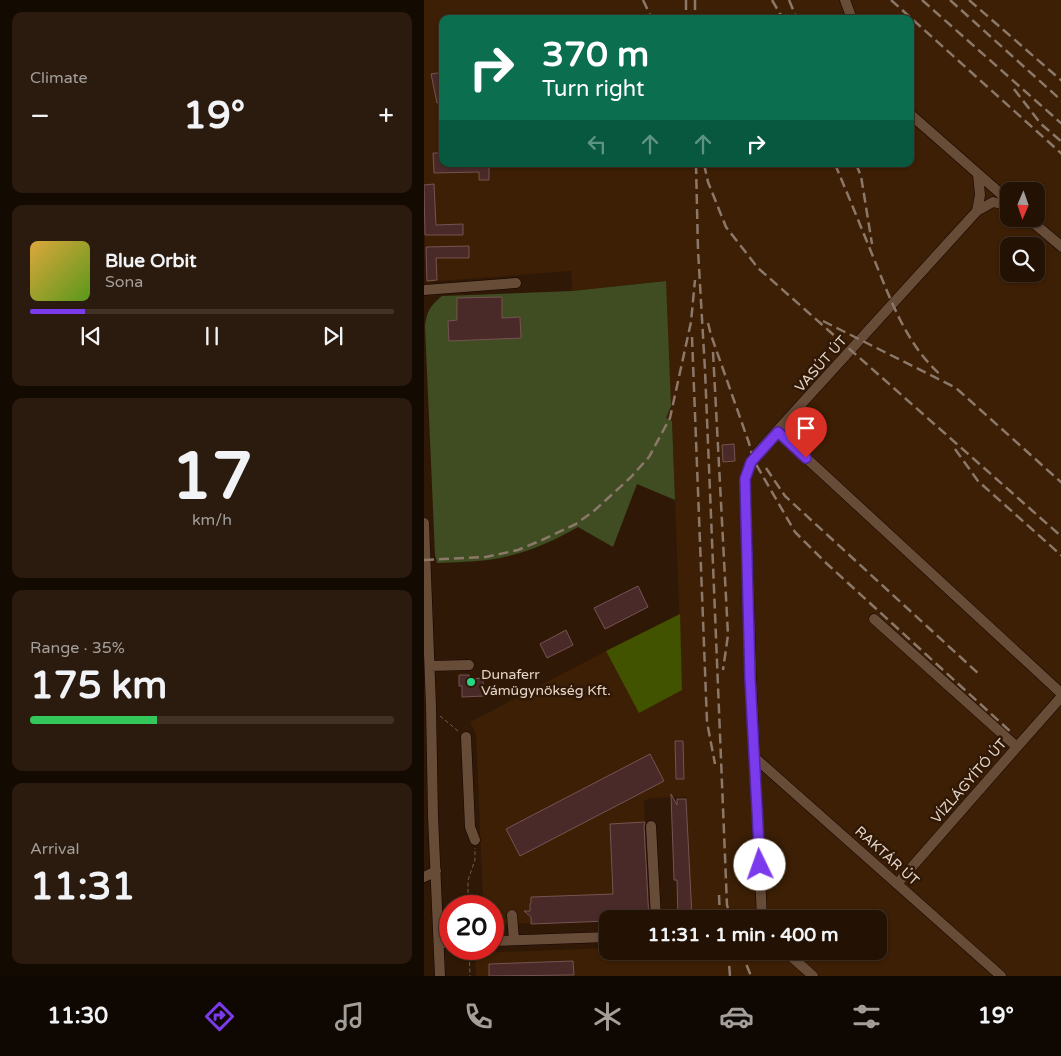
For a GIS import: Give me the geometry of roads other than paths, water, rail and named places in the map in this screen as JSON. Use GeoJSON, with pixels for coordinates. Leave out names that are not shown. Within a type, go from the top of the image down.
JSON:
{"type":"FeatureCollection","features":[{"type":"Feature","properties":{"kind":"street"},"geometry":{"type":"LineString","coordinates":[[845,0],[851,15]]}},
{"type":"Feature","properties":{"kind":"street"},"geometry":{"type":"LineString","coordinates":[[914,118],[1000,193]]}},
{"type":"Feature","properties":{"kind":"street"},"geometry":{"type":"LineString","coordinates":[[977,211],[980,195],[978,174]]}},
{"type":"Feature","properties":{"kind":"street","name":"VASÚT ÚT"},"geometry":{"type":"LineString","coordinates":[[762,910],[750,678],[745,479],[751,462],[977,211],[993,202],[1000,204]]}},
{"type":"Feature","properties":{"kind":"street"},"geometry":{"type":"LineString","coordinates":[[1039,228],[1061,247]]}},
{"type":"Feature","properties":{"kind":"street"},"geometry":{"type":"LineString","coordinates":[[424,290],[516,283]]}},
{"type":"Feature","properties":{"kind":"street"},"geometry":{"type":"LineString","coordinates":[[778,432],[1061,695]]}},
{"type":"Feature","properties":{"kind":"street"},"geometry":{"type":"LineString","coordinates":[[424,523],[440,976]]}},
{"type":"Feature","properties":{"kind":"street"},"geometry":{"type":"LineString","coordinates":[[874,619],[1017,747]]}},
{"type":"Feature","properties":{"kind":"street"},"geometry":{"type":"LineString","coordinates":[[430,666],[469,665]]}},
{"type":"Feature","properties":{"kind":"street","name":"VÍZLÁGYÍTÓ ÚT"},"geometry":{"type":"LineString","coordinates":[[897,884],[1061,695]]}},
{"type":"Feature","properties":{"kind":"street"},"geometry":{"type":"LineString","coordinates":[[466,737],[470,828],[475,840]]}},
{"type":"Feature","properties":{"kind":"street","name":"RAKTÁR ÚT"},"geometry":{"type":"LineString","coordinates":[[754,758],[1001,976]]}},
{"type":"Feature","properties":{"kind":"street"},"geometry":{"type":"LineString","coordinates":[[651,826],[656,910]]}},
{"type":"Feature","properties":{"kind":"street"},"geometry":{"type":"LineString","coordinates":[[424,877],[436,871]]}},
{"type":"Feature","properties":{"kind":"street"},"geometry":{"type":"LineString","coordinates":[[512,914],[514,940]]}},
{"type":"Feature","properties":{"kind":"street"},"geometry":{"type":"LineString","coordinates":[[504,941],[599,937]]}},
{"type":"Feature","properties":{"kind":"street"},"geometry":{"type":"LineString","coordinates":[[795,960],[813,976]]}},
{"type":"Feature","properties":{"kind":"railway"},"geometry":{"type":"LineString","coordinates":[[643,0],[650,15]]}},
{"type":"Feature","properties":{"kind":"railway"},"geometry":{"type":"LineString","coordinates":[[686,0],[686,15]]}},
{"type":"Feature","properties":{"kind":"railway"},"geometry":{"type":"LineString","coordinates":[[695,0],[695,15]]}},
{"type":"Feature","properties":{"kind":"railway"},"geometry":{"type":"LineString","coordinates":[[772,0],[781,15]]}},
{"type":"Feature","properties":{"kind":"railway"},"geometry":{"type":"LineString","coordinates":[[789,0],[795,15]]}},
{"type":"Feature","properties":{"kind":"railway"},"geometry":{"type":"LineString","coordinates":[[891,0],[908,15]]}},
{"type":"Feature","properties":{"kind":"railway"},"geometry":{"type":"LineString","coordinates":[[922,0],[1062,124]]}},
{"type":"Feature","properties":{"kind":"railway"},"geometry":{"type":"LineString","coordinates":[[950,0],[1062,101]]}},
{"type":"Feature","properties":{"kind":"railway"},"geometry":{"type":"LineString","coordinates":[[969,0],[1062,81]]}},
{"type":"Feature","properties":{"kind":"railway"},"geometry":{"type":"LineString","coordinates":[[914,21],[1062,154]]}},
{"type":"Feature","properties":{"kind":"railway"},"geometry":{"type":"LineString","coordinates":[[1014,89],[1041,124],[1062,142]]}},
{"type":"Feature","properties":{"kind":"railway"},"geometry":{"type":"LineString","coordinates":[[696,167],[698,250],[728,910]]}},
{"type":"Feature","properties":{"kind":"railway"},"geometry":{"type":"LineString","coordinates":[[705,167],[708,182],[726,227],[758,268],[1062,537]]}},
{"type":"Feature","properties":{"kind":"railway"},"geometry":{"type":"LineString","coordinates":[[836,167],[901,322],[919,351],[942,376]]}},
{"type":"Feature","properties":{"kind":"railway"},"geometry":{"type":"LineString","coordinates":[[857,167],[861,176],[872,244]]}},
{"type":"Feature","properties":{"kind":"railway"},"geometry":{"type":"LineString","coordinates":[[424,560],[486,557],[518,550],[576,524],[595,510],[631,477],[649,457],[670,418],[691,322],[695,280]]}},
{"type":"Feature","properties":{"kind":"railway"},"geometry":{"type":"LineString","coordinates":[[823,321],[956,388],[1062,483]]}},
{"type":"Feature","properties":{"kind":"railway"},"geometry":{"type":"LineString","coordinates":[[708,323],[753,459],[795,532],[825,562],[1012,733]]}},
{"type":"Feature","properties":{"kind":"railway"},"geometry":{"type":"LineString","coordinates":[[692,337],[707,722],[715,764]]}},
{"type":"Feature","properties":{"kind":"railway"},"geometry":{"type":"LineString","coordinates":[[713,352],[728,635],[723,670]]}},
{"type":"Feature","properties":{"kind":"railway"},"geometry":{"type":"LineString","coordinates":[[955,449],[978,481],[1062,556]]}},
{"type":"Feature","properties":{"kind":"railway"},"geometry":{"type":"LineString","coordinates":[[766,468],[785,496],[980,675]]}},
{"type":"Feature","properties":{"kind":"railway"},"geometry":{"type":"LineString","coordinates":[[719,895],[720,910]]}},
{"type":"Feature","properties":{"kind":"railway"},"geometry":{"type":"LineString","coordinates":[[729,960],[730,976]]}},
{"type":"Feature","properties":{"kind":"railway"},"geometry":{"type":"LineString","coordinates":[[745,960],[751,976]]}},
{"type":"Feature","properties":{"kind":"place","name":"Dunaferr Vámügynökség Kft."},"geometry":{"type":"Point","coordinates":[471,682]}}]}
